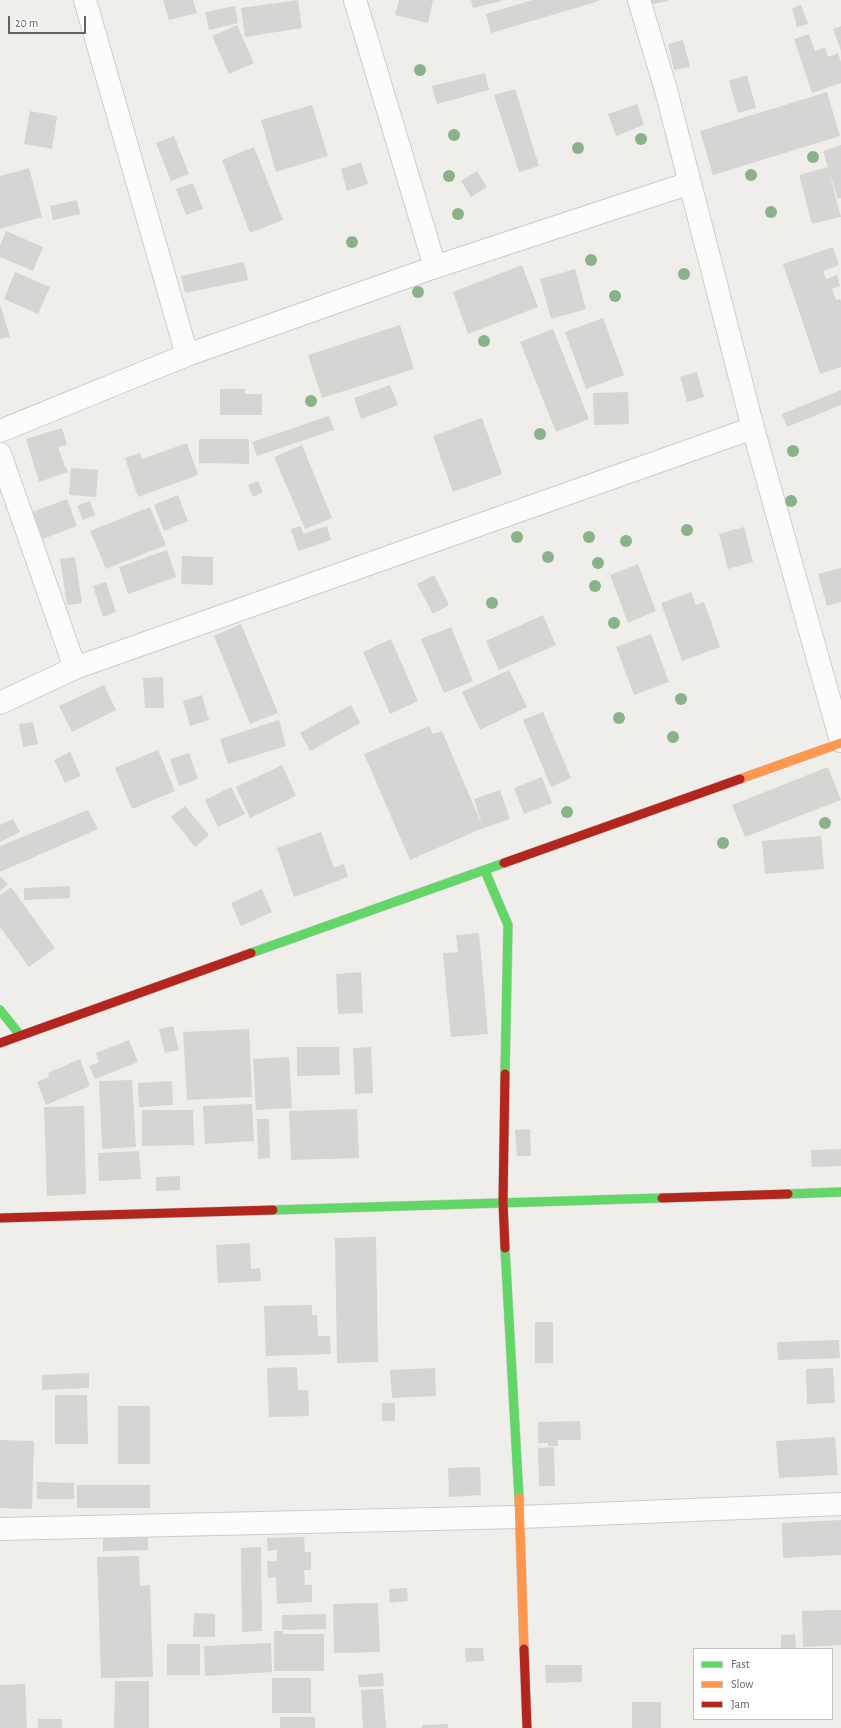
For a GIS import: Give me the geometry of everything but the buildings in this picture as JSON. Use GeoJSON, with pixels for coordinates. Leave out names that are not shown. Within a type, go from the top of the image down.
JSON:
{"type":"FeatureCollection","features":[{"type":"Feature","properties":{"kind":"street"},"geometry":{"type":"LineString","coordinates":[[84,0],[187,355]]}},
{"type":"Feature","properties":{"kind":"street"},"geometry":{"type":"LineString","coordinates":[[355,0],[435,267]]}},
{"type":"Feature","properties":{"kind":"street"},"geometry":{"type":"LineString","coordinates":[[0,1043],[485,871],[841,742],[753,428],[666,90],[639,0]]}},
{"type":"Feature","properties":{"kind":"street"},"geometry":{"type":"LineString","coordinates":[[0,431],[187,355],[435,267],[690,183]]}},
{"type":"Feature","properties":{"kind":"street"},"geometry":{"type":"LineString","coordinates":[[0,703],[75,668],[753,428]]}},
{"type":"Feature","properties":{"kind":"street"},"geometry":{"type":"LineString","coordinates":[[0,454],[75,668]]}},
{"type":"Feature","properties":{"kind":"street"},"geometry":{"type":"LineString","coordinates":[[485,871],[508,925],[503,1202],[520,1517],[526,1728]]}},
{"type":"Feature","properties":{"kind":"street"},"geometry":{"type":"LineString","coordinates":[[0,1010],[20,1035]]}},
{"type":"Feature","properties":{"kind":"street"},"geometry":{"type":"LineString","coordinates":[[0,1218],[841,1192]]}},
{"type":"Feature","properties":{"kind":"street"},"geometry":{"type":"LineString","coordinates":[[0,1529],[520,1517],[841,1504]]}},
{"type":"Feature","properties":{"kind":"traffic: fast"},"geometry":{"type":"LineString","coordinates":[[251,953],[504,863]]}},
{"type":"Feature","properties":{"kind":"traffic: fast"},"geometry":{"type":"LineString","coordinates":[[485,871],[508,925],[505,1074]]}},
{"type":"Feature","properties":{"kind":"traffic: fast"},"geometry":{"type":"LineString","coordinates":[[0,1010],[20,1035]]}},
{"type":"Feature","properties":{"kind":"traffic: fast"},"geometry":{"type":"LineString","coordinates":[[788,1194],[841,1192]]}},
{"type":"Feature","properties":{"kind":"traffic: fast"},"geometry":{"type":"LineString","coordinates":[[273,1210],[662,1198]]}},
{"type":"Feature","properties":{"kind":"traffic: fast"},"geometry":{"type":"LineString","coordinates":[[505,1248],[519,1498]]}},
{"type":"Feature","properties":{"kind":"traffic: slow"},"geometry":{"type":"LineString","coordinates":[[740,779],[841,743]]}},
{"type":"Feature","properties":{"kind":"traffic: slow"},"geometry":{"type":"LineString","coordinates":[[519,1498],[524,1649]]}},
{"type":"Feature","properties":{"kind":"traffic: jam"},"geometry":{"type":"LineString","coordinates":[[504,863],[740,779]]}},
{"type":"Feature","properties":{"kind":"traffic: jam"},"geometry":{"type":"LineString","coordinates":[[0,1043],[251,953]]}},
{"type":"Feature","properties":{"kind":"traffic: jam"},"geometry":{"type":"LineString","coordinates":[[505,1074],[503,1202],[505,1248]]}},
{"type":"Feature","properties":{"kind":"traffic: jam"},"geometry":{"type":"LineString","coordinates":[[662,1198],[788,1194]]}},
{"type":"Feature","properties":{"kind":"traffic: jam"},"geometry":{"type":"LineString","coordinates":[[0,1218],[273,1210]]}},
{"type":"Feature","properties":{"kind":"traffic: jam"},"geometry":{"type":"LineString","coordinates":[[524,1649],[527,1728]]}}]}
